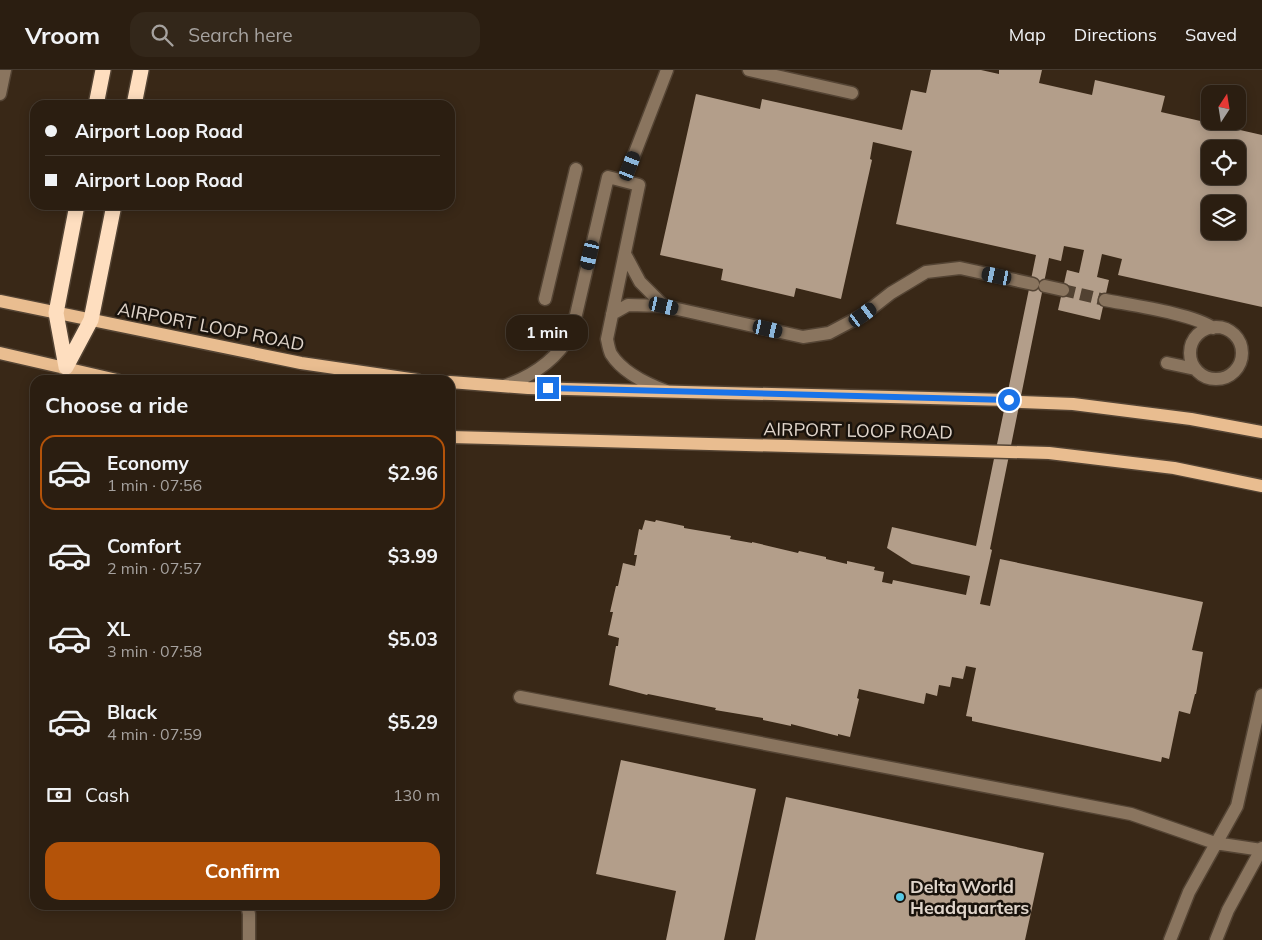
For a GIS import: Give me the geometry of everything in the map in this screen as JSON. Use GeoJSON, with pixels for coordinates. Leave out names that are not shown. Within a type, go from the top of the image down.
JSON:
{"type":"FeatureCollection","features":[{"type":"Feature","properties":{"kind":"highway"},"geometry":{"type":"LineString","coordinates":[[97,100],[103,70]]}},
{"type":"Feature","properties":{"kind":"highway"},"geometry":{"type":"LineString","coordinates":[[135,100],[141,70]]}},
{"type":"Feature","properties":{"kind":"highway"},"geometry":{"type":"LineString","coordinates":[[66,374],[56,313],[75,210]]}},
{"type":"Feature","properties":{"kind":"highway"},"geometry":{"type":"LineString","coordinates":[[66,374],[91,320],[113,210]]}},
{"type":"Feature","properties":{"kind":"main road","name":"AIRPORT LOOP ROAD"},"geometry":{"type":"LineString","coordinates":[[0,301],[301,364],[381,375]]}},
{"type":"Feature","properties":{"kind":"main road"},"geometry":{"type":"LineString","coordinates":[[0,353],[66,374]]}},
{"type":"Feature","properties":{"kind":"main road","name":"AIRPORT LOOP ROAD"},"geometry":{"type":"LineString","coordinates":[[455,382],[504,386],[1074,404],[1191,419],[1262,432]]}},
{"type":"Feature","properties":{"kind":"main road","name":"AIRPORT LOOP ROAD"},"geometry":{"type":"LineString","coordinates":[[455,438],[1049,453],[1174,468],[1262,486]]}},
{"type":"Feature","properties":{"kind":"street"},"geometry":{"type":"LineString","coordinates":[[0,94],[5,70]]}},
{"type":"Feature","properties":{"kind":"street"},"geometry":{"type":"LineString","coordinates":[[624,181],[667,70]]}},
{"type":"Feature","properties":{"kind":"street"},"geometry":{"type":"LineString","coordinates":[[749,70],[852,93]]}},
{"type":"Feature","properties":{"kind":"street"},"geometry":{"type":"LineString","coordinates":[[545,299],[576,169]]}},
{"type":"Feature","properties":{"kind":"street"},"geometry":{"type":"LineString","coordinates":[[504,386],[536,372],[565,346],[572,332],[608,177],[639,185],[607,339],[610,353],[619,364],[632,374],[654,387],[668,391]]}},
{"type":"Feature","properties":{"kind":"street"},"geometry":{"type":"LineString","coordinates":[[624,254],[640,282],[664,306]]}},
{"type":"Feature","properties":{"kind":"street"},"geometry":{"type":"LineString","coordinates":[[612,314],[628,305],[664,306],[803,336],[829,333],[926,272],[960,268],[1062,290]]}},
{"type":"Feature","properties":{"kind":"street"},"geometry":{"type":"LineString","coordinates":[[1105,300],[1191,318],[1207,323],[1212,328]]}},
{"type":"Feature","properties":{"kind":"street"},"geometry":{"type":"LineString","coordinates":[[1222,328],[1230,331],[1236,337],[1242,354],[1240,363],[1228,376],[1219,379],[1210,378],[1202,375],[1195,369],[1191,361],[1192,343],[1204,330],[1222,328]]}},
{"type":"Feature","properties":{"kind":"street"},"geometry":{"type":"LineString","coordinates":[[1167,363],[1195,369]]}},
{"type":"Feature","properties":{"kind":"street"},"geometry":{"type":"LineString","coordinates":[[1170,940],[1189,892],[1237,806],[1262,695]]}},
{"type":"Feature","properties":{"kind":"street"},"geometry":{"type":"LineString","coordinates":[[520,697],[1131,814],[1215,843],[1262,849],[1228,910],[1216,940]]}},
{"type":"Feature","properties":{"kind":"street"},"geometry":{"type":"LineString","coordinates":[[248,910],[249,940]]}},
{"type":"Feature","properties":{"kind":"building"},"geometry":{"type":"Polygon","coordinates":[[[931,70],[981,70],[999,74],[999,70],[1042,70],[1039,83],[1092,95],[1095,80],[1165,96],[1161,112],[1201,121],[1201,130],[1240,130],[1262,135],[1262,307],[1118,275],[1122,259],[1102,254],[1097,277],[1109,280],[1100,320],[1058,310],[1067,270],[1079,273],[1084,250],[1064,246],[1061,261],[1049,258],[980,604],[990,606],[1000,559],[1203,602],[1192,650],[1203,652],[1196,694],[1190,714],[1179,711],[1169,759],[1162,757],[1161,762],[972,721],[972,717],[966,716],[976,668],[966,666],[963,679],[952,677],[950,687],[939,685],[937,696],[926,693],[924,704],[859,689],[857,698],[859,699],[850,737],[763,720],[763,718],[715,710],[716,708],[647,695],[609,685],[619,638],[608,635],[613,612],[610,612],[623,563],[635,566],[637,555],[634,555],[639,529],[642,530],[645,520],[655,522],[656,520],[684,526],[684,528],[731,536],[730,539],[798,553],[799,551],[847,564],[847,561],[875,567],[874,570],[884,572],[882,582],[892,584],[893,580],[966,595],[970,576],[912,564],[887,548],[892,527],[976,546],[1036,255],[896,224],[912,151],[873,142],[870,159],[872,160],[841,299],[796,288],[794,297],[721,280],[723,269],[660,255],[696,94],[760,109],[762,99],[902,130],[911,90],[926,93],[931,70]]]}},
{"type":"Feature","properties":{"kind":"building"},"geometry":{"type":"Polygon","coordinates":[[[621,760],[756,789],[724,940],[666,940],[676,891],[596,874],[621,760]]]}},
{"type":"Feature","properties":{"kind":"building","name":"Delta World Headquarters"},"geometry":{"type":"Polygon","coordinates":[[[786,797],[1044,853],[1025,940],[755,940],[786,797]]]}},
{"type":"Feature","properties":{"kind":"tunnel"},"geometry":{"type":"LineString","coordinates":[[1063,290],[1105,300]]}},
{"type":"Feature","properties":{"kind":"place","name":"Delta World Headquarters"},"geometry":{"type":"Point","coordinates":[900,897]}},
{"type":"Feature","properties":{"kind":"route"},"geometry":{"type":"LineString","coordinates":[[548,388],[1009,400]]}}]}
